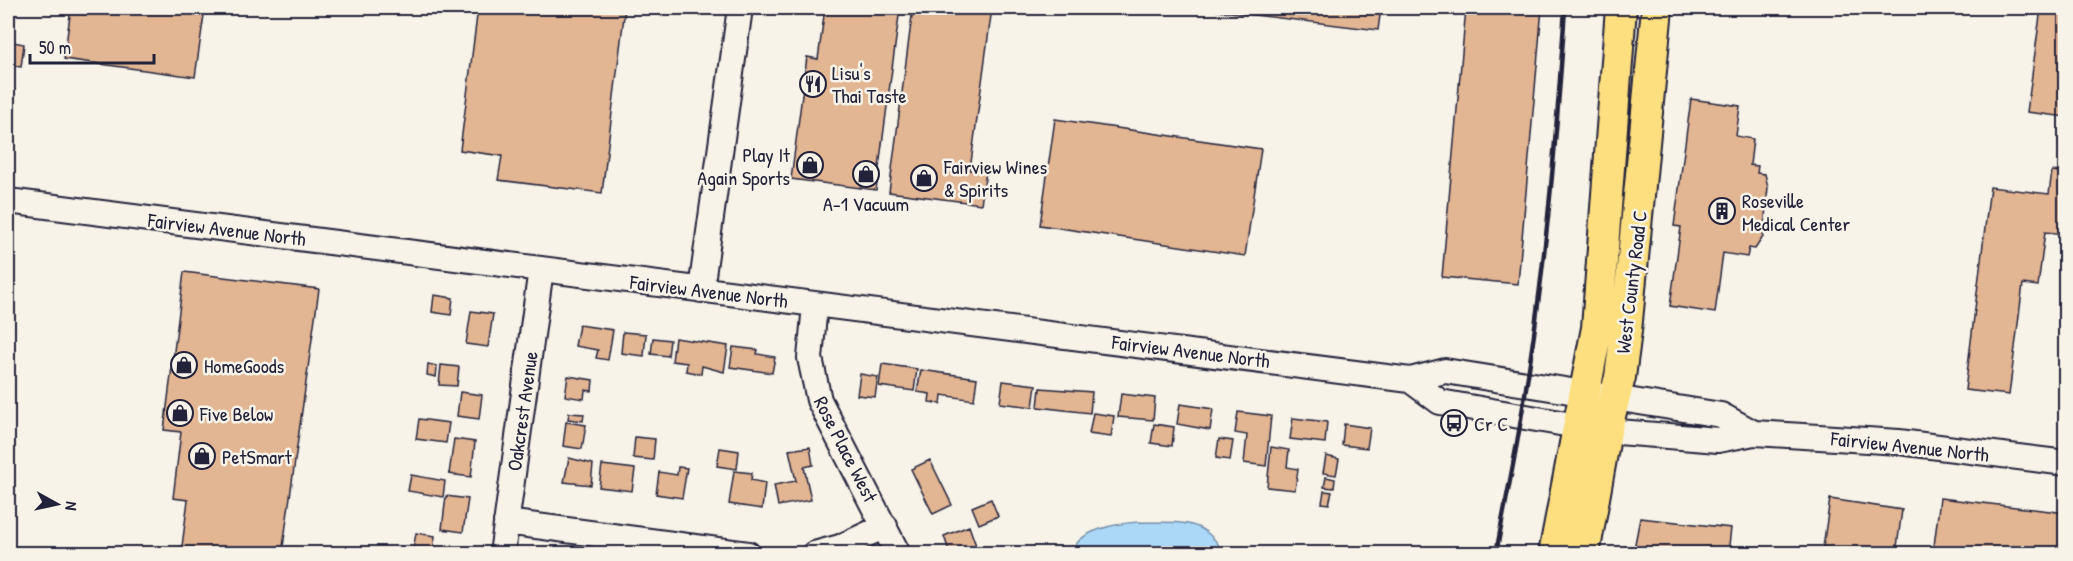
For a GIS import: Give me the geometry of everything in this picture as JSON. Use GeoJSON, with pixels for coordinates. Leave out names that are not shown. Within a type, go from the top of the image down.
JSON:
{"type":"FeatureCollection","features":[{"type":"Feature","properties":{"kind":"main road","name":"West County Road C"},"geometry":{"type":"LineString","coordinates":[[1584,554],[1591,429],[1584,392],[1597,328],[1621,8]]}},
{"type":"Feature","properties":{"kind":"main road","name":"West County Road C"},"geometry":{"type":"LineString","coordinates":[[1554,554],[1591,429],[1614,397],[1620,376],[1639,219],[1658,8]]}},
{"type":"Feature","properties":{"kind":"street"},"geometry":{"type":"LineString","coordinates":[[701,290],[740,8]]}},
{"type":"Feature","properties":{"kind":"street","name":"Fairview Avenue North"},"geometry":{"type":"LineString","coordinates":[[8,201],[1410,380],[1445,371],[1721,415],[1754,433]]}},
{"type":"Feature","properties":{"kind":"street","name":"Oakcrest Avenue"},"geometry":{"type":"LineString","coordinates":[[502,554],[541,269]]}},
{"type":"Feature","properties":{"kind":"street","name":"Rose Place West"},"geometry":{"type":"LineString","coordinates":[[815,305],[810,358],[813,380],[823,408],[898,554]]}},
{"type":"Feature","properties":{"kind":"street","name":"Fairview Avenue North"},"geometry":{"type":"LineString","coordinates":[[1410,380],[1440,402],[1591,429],[1718,440],[1754,433],[1899,442],[2066,463]]}},
{"type":"Feature","properties":{"kind":"street"},"geometry":{"type":"LineString","coordinates":[[507,522],[748,554]]}},
{"type":"Feature","properties":{"kind":"street"},"geometry":{"type":"LineString","coordinates":[[814,554],[840,547],[885,526]]}},
{"type":"Feature","properties":{"kind":"water"},"geometry":{"type":"Polygon","coordinates":[[[1139,522],[1177,523],[1198,527],[1216,541],[1224,553],[1073,553],[1081,539],[1090,533],[1110,526],[1139,522]]]}},
{"type":"Feature","properties":{"kind":"building"},"geometry":{"type":"Polygon","coordinates":[[[71,8],[205,8],[195,77],[64,59],[71,8]]]}},
{"type":"Feature","properties":{"kind":"building"},"geometry":{"type":"Polygon","coordinates":[[[478,8],[625,8],[602,193],[498,180],[502,156],[460,150],[478,8]]]}},
{"type":"Feature","properties":{"kind":"building"},"geometry":{"type":"Polygon","coordinates":[[[825,8],[900,8],[876,190],[791,179],[807,57],[818,59],[825,8]]]}},
{"type":"Feature","properties":{"kind":"building"},"geometry":{"type":"Polygon","coordinates":[[[913,8],[992,8],[970,170],[986,172],[981,204],[889,192],[913,8]]]}},
{"type":"Feature","properties":{"kind":"building"},"geometry":{"type":"Polygon","coordinates":[[[1196,8],[1381,8],[1378,30],[1196,8]]]}},
{"type":"Feature","properties":{"kind":"building"},"geometry":{"type":"Polygon","coordinates":[[[1466,8],[1542,8],[1518,284],[1442,277],[1466,8]]]}},
{"type":"Feature","properties":{"kind":"building"},"geometry":{"type":"Polygon","coordinates":[[[2041,8],[2066,8],[2066,117],[2027,112],[2041,8]]]}},
{"type":"Feature","properties":{"kind":"building"},"geometry":{"type":"Polygon","coordinates":[[[8,41],[24,44],[21,67],[8,65],[8,41]]]}},
{"type":"Feature","properties":{"kind":"building","name":"Roseville Medical Center"},"geometry":{"type":"Polygon","coordinates":[[[1691,99],[1740,106],[1736,136],[1753,139],[1750,165],[1758,166],[1757,173],[1765,174],[1768,187],[1763,237],[1755,249],[1749,248],[1747,257],[1723,253],[1715,313],[1670,306],[1681,227],[1674,226],[1691,99]]]}},
{"type":"Feature","properties":{"kind":"building"},"geometry":{"type":"Polygon","coordinates":[[[1055,119],[1261,149],[1245,256],[1040,225],[1055,119]]]}},
{"type":"Feature","properties":{"kind":"building"},"geometry":{"type":"Polygon","coordinates":[[[2052,171],[2066,173],[2066,234],[2045,232],[2038,286],[2023,284],[2009,395],[1965,390],[1990,187],[2049,194],[2052,171]]]}},
{"type":"Feature","properties":{"kind":"building"},"geometry":{"type":"Polygon","coordinates":[[[184,272],[319,289],[282,554],[181,554],[188,500],[173,498],[181,432],[164,430],[184,272]]]}},
{"type":"Feature","properties":{"kind":"building"},"geometry":{"type":"Polygon","coordinates":[[[434,295],[453,298],[451,315],[432,312],[434,295]]]}},
{"type":"Feature","properties":{"kind":"building"},"geometry":{"type":"Polygon","coordinates":[[[471,311],[493,314],[488,347],[466,344],[471,311]]]}},
{"type":"Feature","properties":{"kind":"building"},"geometry":{"type":"Polygon","coordinates":[[[579,325],[613,330],[608,360],[596,358],[598,350],[575,346],[579,325]]]}},
{"type":"Feature","properties":{"kind":"building"},"geometry":{"type":"Polygon","coordinates":[[[623,332],[646,334],[644,356],[621,353],[623,332]]]}},
{"type":"Feature","properties":{"kind":"building"},"geometry":{"type":"Polygon","coordinates":[[[653,338],[670,340],[668,356],[651,354],[653,338]]]}},
{"type":"Feature","properties":{"kind":"building"},"geometry":{"type":"Polygon","coordinates":[[[675,338],[728,346],[724,372],[702,366],[701,374],[686,371],[687,363],[672,361],[675,338]]]}},
{"type":"Feature","properties":{"kind":"building"},"geometry":{"type":"Polygon","coordinates":[[[733,347],[758,350],[757,354],[775,357],[772,373],[730,367],[733,347]]]}},
{"type":"Feature","properties":{"kind":"building"},"geometry":{"type":"Polygon","coordinates":[[[428,364],[437,366],[436,377],[427,375],[428,364]]]}},
{"type":"Feature","properties":{"kind":"building"},"geometry":{"type":"Polygon","coordinates":[[[882,364],[917,369],[914,391],[879,386],[882,364]]]}},
{"type":"Feature","properties":{"kind":"building"},"geometry":{"type":"Polygon","coordinates":[[[441,365],[459,367],[457,386],[439,385],[441,365]]]}},
{"type":"Feature","properties":{"kind":"building"},"geometry":{"type":"Polygon","coordinates":[[[921,370],[977,378],[974,400],[942,395],[941,404],[929,402],[930,394],[917,392],[921,370]]]}},
{"type":"Feature","properties":{"kind":"building"},"geometry":{"type":"Polygon","coordinates":[[[860,374],[878,377],[875,397],[857,395],[860,374]]]}},
{"type":"Feature","properties":{"kind":"building"},"geometry":{"type":"Polygon","coordinates":[[[568,376],[593,380],[592,391],[585,390],[584,399],[565,396],[568,376]]]}},
{"type":"Feature","properties":{"kind":"building"},"geometry":{"type":"Polygon","coordinates":[[[1003,381],[1036,385],[1033,407],[1000,403],[1003,381]]]}},
{"type":"Feature","properties":{"kind":"building"},"geometry":{"type":"Polygon","coordinates":[[[1040,388],[1092,392],[1090,413],[1038,407],[1040,388]]]}},
{"type":"Feature","properties":{"kind":"building"},"geometry":{"type":"Polygon","coordinates":[[[460,392],[482,395],[479,419],[457,416],[460,392]]]}},
{"type":"Feature","properties":{"kind":"building"},"geometry":{"type":"Polygon","coordinates":[[[1121,394],[1155,398],[1153,420],[1118,417],[1121,394]]]}},
{"type":"Feature","properties":{"kind":"building"},"geometry":{"type":"Polygon","coordinates":[[[1180,404],[1213,409],[1210,430],[1177,424],[1180,404]]]}},
{"type":"Feature","properties":{"kind":"building"},"geometry":{"type":"Polygon","coordinates":[[[1238,412],[1271,416],[1266,466],[1244,463],[1247,435],[1235,433],[1238,412]]]}},
{"type":"Feature","properties":{"kind":"building"},"geometry":{"type":"Polygon","coordinates":[[[569,413],[584,414],[583,421],[568,419],[569,413]]]}},
{"type":"Feature","properties":{"kind":"building"},"geometry":{"type":"Polygon","coordinates":[[[1093,413],[1114,416],[1111,437],[1089,434],[1093,413]]]}},
{"type":"Feature","properties":{"kind":"building"},"geometry":{"type":"Polygon","coordinates":[[[1293,418],[1327,422],[1325,443],[1290,439],[1293,418]]]}},
{"type":"Feature","properties":{"kind":"building"},"geometry":{"type":"Polygon","coordinates":[[[419,419],[449,423],[446,443],[416,439],[419,419]]]}},
{"type":"Feature","properties":{"kind":"building"},"geometry":{"type":"Polygon","coordinates":[[[566,422],[586,425],[582,449],[563,446],[566,422]]]}},
{"type":"Feature","properties":{"kind":"building"},"geometry":{"type":"Polygon","coordinates":[[[1154,424],[1174,427],[1172,446],[1151,443],[1154,424]]]}},
{"type":"Feature","properties":{"kind":"building"},"geometry":{"type":"Polygon","coordinates":[[[1344,424],[1370,428],[1367,448],[1342,445],[1344,424]]]}},
{"type":"Feature","properties":{"kind":"building"},"geometry":{"type":"Polygon","coordinates":[[[635,437],[655,439],[653,460],[633,458],[635,437]]]}},
{"type":"Feature","properties":{"kind":"building"},"geometry":{"type":"Polygon","coordinates":[[[454,439],[475,442],[471,477],[449,474],[454,439]]]}},
{"type":"Feature","properties":{"kind":"building"},"geometry":{"type":"Polygon","coordinates":[[[1219,439],[1233,441],[1230,460],[1216,458],[1219,439]]]}},
{"type":"Feature","properties":{"kind":"building"},"geometry":{"type":"Polygon","coordinates":[[[810,447],[813,465],[804,467],[811,500],[778,506],[774,485],[796,481],[789,450],[810,447]]]}},
{"type":"Feature","properties":{"kind":"building"},"geometry":{"type":"Polygon","coordinates":[[[1271,447],[1289,450],[1287,467],[1298,469],[1295,490],[1267,487],[1271,447]]]}},
{"type":"Feature","properties":{"kind":"building"},"geometry":{"type":"Polygon","coordinates":[[[720,448],[739,451],[737,469],[717,466],[720,448]]]}},
{"type":"Feature","properties":{"kind":"building"},"geometry":{"type":"Polygon","coordinates":[[[1326,456],[1339,459],[1336,475],[1323,473],[1326,456]]]}},
{"type":"Feature","properties":{"kind":"building"},"geometry":{"type":"Polygon","coordinates":[[[569,458],[593,464],[591,485],[564,482],[569,458]]]}},
{"type":"Feature","properties":{"kind":"building"},"geometry":{"type":"Polygon","coordinates":[[[930,460],[952,505],[933,514],[911,469],[930,460]]]}},
{"type":"Feature","properties":{"kind":"building"},"geometry":{"type":"Polygon","coordinates":[[[602,465],[635,469],[632,491],[599,487],[602,465]]]}},
{"type":"Feature","properties":{"kind":"building"},"geometry":{"type":"Polygon","coordinates":[[[678,467],[687,468],[682,498],[656,494],[659,472],[677,475],[678,467]]]}},
{"type":"Feature","properties":{"kind":"building"},"geometry":{"type":"Polygon","coordinates":[[[734,471],[752,473],[751,480],[765,483],[762,509],[729,504],[734,471]]]}},
{"type":"Feature","properties":{"kind":"building"},"geometry":{"type":"Polygon","coordinates":[[[411,475],[445,481],[443,497],[408,491],[411,475]]]}},
{"type":"Feature","properties":{"kind":"building"},"geometry":{"type":"Polygon","coordinates":[[[1326,477],[1335,479],[1334,488],[1324,487],[1326,477]]]}},
{"type":"Feature","properties":{"kind":"building"},"geometry":{"type":"Polygon","coordinates":[[[1324,491],[1332,492],[1329,504],[1322,503],[1324,491]]]}},
{"type":"Feature","properties":{"kind":"building"},"geometry":{"type":"Polygon","coordinates":[[[446,496],[468,499],[463,532],[442,529],[446,496]]]}},
{"type":"Feature","properties":{"kind":"building"},"geometry":{"type":"Polygon","coordinates":[[[1940,498],[2066,513],[2063,554],[1933,554],[1940,498]]]}},
{"type":"Feature","properties":{"kind":"building"},"geometry":{"type":"Polygon","coordinates":[[[991,499],[998,516],[979,524],[972,507],[991,499]]]}},
{"type":"Feature","properties":{"kind":"building"},"geometry":{"type":"Polygon","coordinates":[[[1830,499],[1902,510],[1896,554],[1822,554],[1830,499]]]}},
{"type":"Feature","properties":{"kind":"building"},"geometry":{"type":"Polygon","coordinates":[[[1640,518],[1731,528],[1728,554],[1633,554],[1640,518]]]}},
{"type":"Feature","properties":{"kind":"building"},"geometry":{"type":"Polygon","coordinates":[[[969,526],[979,554],[950,554],[944,536],[969,526]]]}},
{"type":"Feature","properties":{"kind":"building"},"geometry":{"type":"Polygon","coordinates":[[[416,533],[435,536],[433,554],[413,551],[416,533]]]}},
{"type":"Feature","properties":{"kind":"railway"},"geometry":{"type":"LineString","coordinates":[[1496,554],[1518,436],[1543,266],[1565,8]]}},
{"type":"Feature","properties":{"kind":"place","name":"Lisu's Thai Taste"},"geometry":{"type":"Point","coordinates":[813,84]}},
{"type":"Feature","properties":{"kind":"place","name":"Play It Again Sports"},"geometry":{"type":"Point","coordinates":[810,165]}},
{"type":"Feature","properties":{"kind":"place","name":"A-1 Vacuum"},"geometry":{"type":"Point","coordinates":[866,174]}},
{"type":"Feature","properties":{"kind":"place","name":"Fairview Wines & Spirits"},"geometry":{"type":"Point","coordinates":[924,178]}},
{"type":"Feature","properties":{"kind":"place","name":"Roseville Medical Center"},"geometry":{"type":"Point","coordinates":[1722,211]}},
{"type":"Feature","properties":{"kind":"place","name":"HomeGoods"},"geometry":{"type":"Point","coordinates":[184,365]}},
{"type":"Feature","properties":{"kind":"place","name":"Five Below"},"geometry":{"type":"Point","coordinates":[180,413]}},
{"type":"Feature","properties":{"kind":"place","name":"Cr C"},"geometry":{"type":"Point","coordinates":[1454,423]}},
{"type":"Feature","properties":{"kind":"place","name":"PetSmart"},"geometry":{"type":"Point","coordinates":[202,456]}}]}
